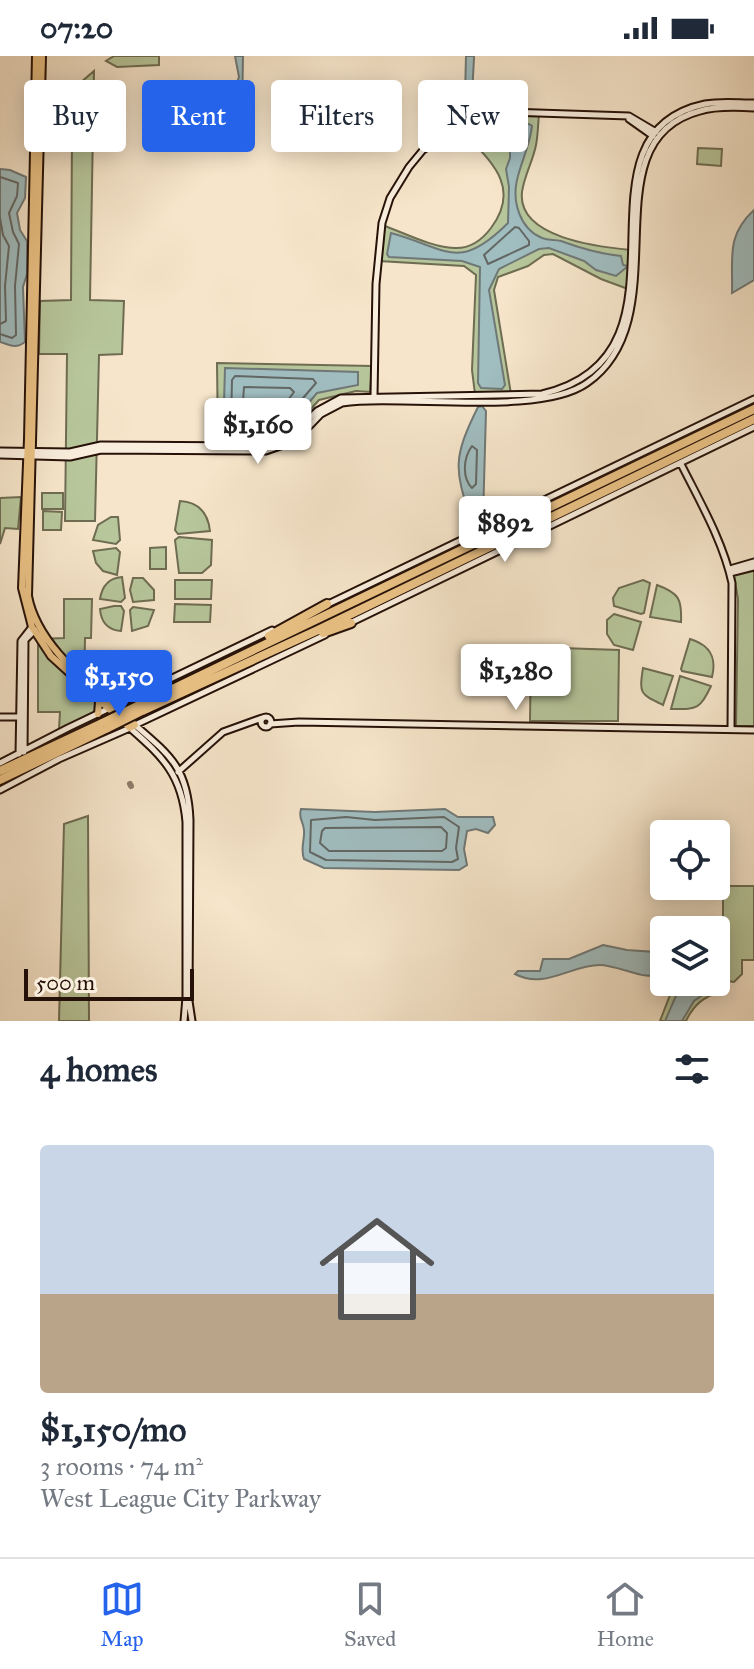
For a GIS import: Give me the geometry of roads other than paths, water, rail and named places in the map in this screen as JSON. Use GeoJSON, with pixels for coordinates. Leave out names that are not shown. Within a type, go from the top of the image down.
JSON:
{"type":"FeatureCollection","features":[{"type":"Feature","properties":{"kind":"highway"},"geometry":{"type":"LineString","coordinates":[[0,785],[137,705],[754,409]]}},
{"type":"Feature","properties":{"kind":"highway"},"geometry":{"type":"LineString","coordinates":[[183,693],[754,419]]}},
{"type":"Feature","properties":{"kind":"highway"},"geometry":{"type":"LineString","coordinates":[[206,672],[327,604]]}},
{"type":"Feature","properties":{"kind":"highway"},"geometry":{"type":"LineString","coordinates":[[137,705],[183,693],[351,623]]}},
{"type":"Feature","properties":{"kind":"highway"},"geometry":{"type":"LineString","coordinates":[[0,767],[103,723]]}},
{"type":"Feature","properties":{"kind":"main road"},"geometry":{"type":"LineString","coordinates":[[39,56],[30,453],[22,588],[34,628],[51,656],[97,699],[112,708]]}},
{"type":"Feature","properties":{"kind":"main road"},"geometry":{"type":"LineString","coordinates":[[34,628],[132,726]]}},
{"type":"Feature","properties":{"kind":"main road"},"geometry":{"type":"LineString","coordinates":[[97,699],[103,723]]}},
{"type":"Feature","properties":{"kind":"street"},"geometry":{"type":"LineString","coordinates":[[0,453],[70,457],[101,450],[266,451],[295,441],[328,408],[342,403],[374,398],[542,394],[567,388],[587,377],[600,365],[613,349],[622,328],[632,262],[636,170],[644,149],[674,116],[700,105],[754,105]]}},
{"type":"Feature","properties":{"kind":"street"},"geometry":{"type":"LineString","coordinates":[[374,398],[376,284],[382,223],[390,198],[423,150],[458,126],[496,114],[621,115],[637,118],[656,135]]}},
{"type":"Feature","properties":{"kind":"street"},"geometry":{"type":"LineString","coordinates":[[144,721],[130,708],[327,604],[754,399]]}},
{"type":"Feature","properties":{"kind":"street"},"geometry":{"type":"LineString","coordinates":[[0,767],[21,753],[103,723],[132,726],[144,721],[754,427]]}},
{"type":"Feature","properties":{"kind":"street"},"geometry":{"type":"LineString","coordinates":[[681,464],[714,530],[730,571],[734,595],[731,729]]}},
{"type":"Feature","properties":{"kind":"street"},"geometry":{"type":"LineString","coordinates":[[730,571],[754,564]]}},
{"type":"Feature","properties":{"kind":"street"},"geometry":{"type":"LineString","coordinates":[[21,753],[21,641],[34,628]]}},
{"type":"Feature","properties":{"kind":"street"},"geometry":{"type":"LineString","coordinates":[[0,785],[59,759],[103,723],[112,708],[137,705]]}},
{"type":"Feature","properties":{"kind":"street"},"geometry":{"type":"LineString","coordinates":[[0,717],[21,717]]}},
{"type":"Feature","properties":{"kind":"street"},"geometry":{"type":"LineString","coordinates":[[177,773],[223,732],[251,722],[754,730]]}},
{"type":"Feature","properties":{"kind":"street"},"geometry":{"type":"LineString","coordinates":[[132,726],[177,773],[185,812],[188,1021]]}},
{"type":"Feature","properties":{"kind":"street"},"geometry":{"type":"LineString","coordinates":[[188,957],[188,1021]]}},
{"type":"Feature","properties":{"kind":"water"},"geometry":{"type":"Polygon","coordinates":[[[235,56],[243,56],[243,80],[238,80],[235,56]]]}},
{"type":"Feature","properties":{"kind":"water"},"geometry":{"type":"Polygon","coordinates":[[[466,56],[474,56],[473,80],[465,80],[466,56]]]}},
{"type":"Feature","properties":{"kind":"water"},"geometry":{"type":"Polygon","coordinates":[[[528,124],[532,126],[528,143],[528,124]]]}},
{"type":"Feature","properties":{"kind":"water"},"geometry":{"type":"Polygon","coordinates":[[[510,152],[525,152],[516,197],[519,214],[534,234],[621,256],[623,265],[628,266],[616,276],[549,248],[539,249],[499,269],[489,290],[505,385],[502,389],[481,388],[478,383],[480,267],[462,261],[389,257],[387,254],[391,233],[452,252],[476,248],[491,238],[508,223],[506,169],[510,152]]]}},
{"type":"Feature","properties":{"kind":"water"},"geometry":{"type":"Polygon","coordinates":[[[0,169],[26,177],[25,198],[17,213],[20,230],[27,241],[27,274],[23,287],[25,342],[15,346],[0,342],[0,169]]]}},
{"type":"Feature","properties":{"kind":"water"},"geometry":{"type":"Polygon","coordinates":[[[754,210],[754,280],[732,293],[735,238],[754,210]]]}},
{"type":"Feature","properties":{"kind":"water"},"geometry":{"type":"Polygon","coordinates":[[[225,368],[358,372],[358,385],[317,393],[290,425],[267,439],[223,437],[225,368]]]}},
{"type":"Feature","properties":{"kind":"water"},"geometry":{"type":"Polygon","coordinates":[[[482,406],[486,411],[483,519],[473,527],[459,467],[469,426],[478,407],[482,406]]]}},
{"type":"Feature","properties":{"kind":"water"},"geometry":{"type":"Polygon","coordinates":[[[301,809],[375,812],[445,809],[458,817],[493,817],[495,825],[488,833],[476,829],[467,831],[464,849],[467,865],[459,870],[324,868],[304,859],[301,809]]]}},
{"type":"Feature","properties":{"kind":"water"},"geometry":{"type":"Polygon","coordinates":[[[603,945],[650,952],[650,976],[600,965],[547,978],[526,978],[515,974],[518,971],[540,971],[543,959],[569,959],[603,945]]]}},
{"type":"Feature","properties":{"kind":"water"},"geometry":{"type":"Polygon","coordinates":[[[676,996],[701,996],[694,1001],[682,1021],[665,1021],[676,996]]]}}]}
